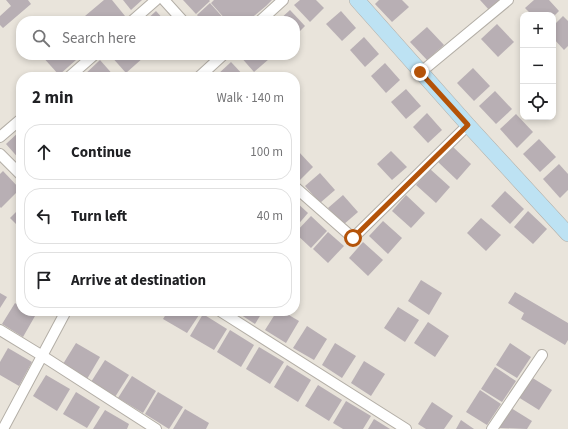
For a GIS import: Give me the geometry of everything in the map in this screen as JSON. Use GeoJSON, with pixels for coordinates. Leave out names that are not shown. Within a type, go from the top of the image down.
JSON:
{"type":"FeatureCollection","features":[{"type":"Feature","properties":{"kind":"main road"},"geometry":{"type":"LineString","coordinates":[[357,0],[420,72],[568,234]]}},
{"type":"Feature","properties":{"kind":"street"},"geometry":{"type":"LineString","coordinates":[[138,16],[156,0]]}},
{"type":"Feature","properties":{"kind":"street"},"geometry":{"type":"LineString","coordinates":[[164,0],[178,16]]}},
{"type":"Feature","properties":{"kind":"street"},"geometry":{"type":"LineString","coordinates":[[265,16],[283,0]]}},
{"type":"Feature","properties":{"kind":"street"},"geometry":{"type":"LineString","coordinates":[[420,72],[508,0]]}},
{"type":"Feature","properties":{"kind":"street"},"geometry":{"type":"LineString","coordinates":[[75,72],[88,60]]}},
{"type":"Feature","properties":{"kind":"street"},"geometry":{"type":"LineString","coordinates":[[204,72],[215,60]]}},
{"type":"Feature","properties":{"kind":"street"},"geometry":{"type":"LineString","coordinates":[[0,137],[16,123]]}},
{"type":"Feature","properties":{"kind":"street"},"geometry":{"type":"LineString","coordinates":[[300,191],[353,238],[468,125]]}},
{"type":"Feature","properties":{"kind":"street"},"geometry":{"type":"LineString","coordinates":[[0,154],[16,170]]}},
{"type":"Feature","properties":{"kind":"street"},"geometry":{"type":"LineString","coordinates":[[3,429],[63,316]]}},
{"type":"Feature","properties":{"kind":"street"},"geometry":{"type":"LineString","coordinates":[[228,316],[406,429]]}},
{"type":"Feature","properties":{"kind":"street"},"geometry":{"type":"LineString","coordinates":[[0,330],[42,355],[156,429]]}},
{"type":"Feature","properties":{"kind":"street"},"geometry":{"type":"LineString","coordinates":[[492,429],[542,354]]}},
{"type":"Feature","properties":{"kind":"building"},"geometry":{"type":"Polygon","coordinates":[[[6,0],[28,0],[31,4],[3,28],[0,25],[0,16],[11,6],[6,0]]]}},
{"type":"Feature","properties":{"kind":"building"},"geometry":{"type":"Polygon","coordinates":[[[104,0],[112,0],[125,16],[85,16],[104,0]]]}},
{"type":"Feature","properties":{"kind":"building"},"geometry":{"type":"Polygon","coordinates":[[[123,0],[142,0],[131,10],[123,0]]]}},
{"type":"Feature","properties":{"kind":"building"},"geometry":{"type":"Polygon","coordinates":[[[183,0],[209,0],[210,1],[196,14],[183,0]]]}},
{"type":"Feature","properties":{"kind":"building"},"geometry":{"type":"Polygon","coordinates":[[[214,0],[272,0],[254,16],[223,16],[211,3],[214,0]]]}},
{"type":"Feature","properties":{"kind":"building"},"geometry":{"type":"Polygon","coordinates":[[[300,0],[316,0],[324,8],[310,22],[294,5],[300,0]]]}},
{"type":"Feature","properties":{"kind":"building"},"geometry":{"type":"Polygon","coordinates":[[[379,0],[402,0],[409,7],[392,22],[375,4],[379,0]]]}},
{"type":"Feature","properties":{"kind":"building"},"geometry":{"type":"Polygon","coordinates":[[[480,0],[501,0],[490,11],[480,0]]]}},
{"type":"Feature","properties":{"kind":"building"},"geometry":{"type":"Polygon","coordinates":[[[534,0],[549,0],[559,11],[556,14],[556,12],[529,12],[525,8],[534,0]]]}},
{"type":"Feature","properties":{"kind":"building"},"geometry":{"type":"Polygon","coordinates":[[[210,3],[222,16],[198,16],[197,15],[210,3]]]}},
{"type":"Feature","properties":{"kind":"building"},"geometry":{"type":"Polygon","coordinates":[[[290,10],[296,16],[283,16],[290,10]]]}},
{"type":"Feature","properties":{"kind":"building"},"geometry":{"type":"Polygon","coordinates":[[[156,11],[160,16],[150,16],[156,11]]]}},
{"type":"Feature","properties":{"kind":"building"},"geometry":{"type":"Polygon","coordinates":[[[341,11],[356,28],[342,41],[326,24],[341,11]]]}},
{"type":"Feature","properties":{"kind":"building"},"geometry":{"type":"Polygon","coordinates":[[[563,16],[568,21],[568,46],[564,50],[556,41],[556,23],[563,16]]]}},
{"type":"Feature","properties":{"kind":"building"},"geometry":{"type":"Polygon","coordinates":[[[300,21],[305,26],[300,31],[300,21]]]}},
{"type":"Feature","properties":{"kind":"building"},"geometry":{"type":"Polygon","coordinates":[[[497,24],[514,42],[498,57],[481,39],[497,24]]]}},
{"type":"Feature","properties":{"kind":"building"},"geometry":{"type":"Polygon","coordinates":[[[427,27],[444,45],[427,60],[410,42],[427,27]]]}},
{"type":"Feature","properties":{"kind":"building"},"geometry":{"type":"Polygon","coordinates":[[[364,37],[379,54],[365,67],[350,50],[364,37]]]}},
{"type":"Feature","properties":{"kind":"building"},"geometry":{"type":"Polygon","coordinates":[[[46,60],[76,60],[62,72],[56,72],[46,60]]]}},
{"type":"Feature","properties":{"kind":"building"},"geometry":{"type":"Polygon","coordinates":[[[100,60],[111,72],[87,72],[100,60]]]}},
{"type":"Feature","properties":{"kind":"building"},"geometry":{"type":"Polygon","coordinates":[[[114,60],[141,60],[127,72],[125,72],[114,60]]]}},
{"type":"Feature","properties":{"kind":"building"},"geometry":{"type":"Polygon","coordinates":[[[243,60],[268,60],[254,72],[243,60]]]}},
{"type":"Feature","properties":{"kind":"building"},"geometry":{"type":"Polygon","coordinates":[[[231,62],[240,72],[220,72],[231,62]]]}},
{"type":"Feature","properties":{"kind":"building"},"geometry":{"type":"Polygon","coordinates":[[[385,63],[400,80],[386,93],[371,76],[385,63]]]}},
{"type":"Feature","properties":{"kind":"building"},"geometry":{"type":"Polygon","coordinates":[[[473,68],[490,86],[474,101],[457,83],[473,68]]]}},
{"type":"Feature","properties":{"kind":"building"},"geometry":{"type":"Polygon","coordinates":[[[406,89],[421,106],[406,119],[391,102],[406,89]]]}},
{"type":"Feature","properties":{"kind":"building"},"geometry":{"type":"Polygon","coordinates":[[[495,91],[512,109],[496,124],[479,106],[495,91]]]}},
{"type":"Feature","properties":{"kind":"building"},"geometry":{"type":"Polygon","coordinates":[[[427,113],[442,130],[428,143],[413,127],[427,113]]]}},
{"type":"Feature","properties":{"kind":"building"},"geometry":{"type":"Polygon","coordinates":[[[516,114],[520,120],[533,132],[517,148],[500,129],[516,114]]]}},
{"type":"Feature","properties":{"kind":"building"},"geometry":{"type":"Polygon","coordinates":[[[16,135],[16,155],[6,144],[16,135]]]}},
{"type":"Feature","properties":{"kind":"building"},"geometry":{"type":"Polygon","coordinates":[[[539,139],[556,157],[540,172],[523,154],[539,139]]]}},
{"type":"Feature","properties":{"kind":"building"},"geometry":{"type":"Polygon","coordinates":[[[452,146],[471,164],[457,180],[438,162],[452,146]]]}},
{"type":"Feature","properties":{"kind":"building"},"geometry":{"type":"Polygon","coordinates":[[[391,151],[407,167],[392,180],[377,164],[391,151]]]}},
{"type":"Feature","properties":{"kind":"building"},"geometry":{"type":"Polygon","coordinates":[[[300,153],[313,167],[300,180],[300,153]]]}},
{"type":"Feature","properties":{"kind":"building"},"geometry":{"type":"Polygon","coordinates":[[[559,164],[568,174],[568,190],[560,198],[543,179],[559,164]]]}},
{"type":"Feature","properties":{"kind":"building"},"geometry":{"type":"Polygon","coordinates":[[[430,169],[450,187],[436,203],[416,185],[430,169]]]}},
{"type":"Feature","properties":{"kind":"building"},"geometry":{"type":"Polygon","coordinates":[[[3,171],[16,185],[16,193],[1,208],[0,207],[0,174],[3,171]]]}},
{"type":"Feature","properties":{"kind":"building"},"geometry":{"type":"Polygon","coordinates":[[[320,173],[335,190],[320,203],[305,186],[320,173]]]}},
{"type":"Feature","properties":{"kind":"building"},"geometry":{"type":"Polygon","coordinates":[[[505,191],[524,209],[510,224],[491,206],[505,191]]]}},
{"type":"Feature","properties":{"kind":"building"},"geometry":{"type":"Polygon","coordinates":[[[343,195],[358,212],[343,225],[328,208],[343,195]]]}},
{"type":"Feature","properties":{"kind":"building"},"geometry":{"type":"Polygon","coordinates":[[[406,195],[425,213],[411,228],[392,211],[406,195]]]}},
{"type":"Feature","properties":{"kind":"building"},"geometry":{"type":"Polygon","coordinates":[[[300,206],[308,213],[300,222],[300,206]]]}},
{"type":"Feature","properties":{"kind":"building"},"geometry":{"type":"Polygon","coordinates":[[[528,211],[547,229],[533,244],[514,227],[528,211]]]}},
{"type":"Feature","properties":{"kind":"building"},"geometry":{"type":"Polygon","coordinates":[[[16,212],[16,224],[10,218],[16,212]]]}},
{"type":"Feature","properties":{"kind":"building"},"geometry":{"type":"Polygon","coordinates":[[[311,216],[327,231],[311,248],[300,238],[300,228],[311,216]]]}},
{"type":"Feature","properties":{"kind":"building"},"geometry":{"type":"Polygon","coordinates":[[[481,218],[501,235],[486,251],[467,233],[481,218]]]}},
{"type":"Feature","properties":{"kind":"building"},"geometry":{"type":"Polygon","coordinates":[[[383,221],[402,238],[388,254],[369,236],[383,221]]]}},
{"type":"Feature","properties":{"kind":"building"},"geometry":{"type":"Polygon","coordinates":[[[328,232],[344,246],[328,263],[313,249],[328,232]]]}},
{"type":"Feature","properties":{"kind":"building"},"geometry":{"type":"Polygon","coordinates":[[[363,242],[383,260],[368,276],[349,258],[363,242]]]}},
{"type":"Feature","properties":{"kind":"building"},"geometry":{"type":"Polygon","coordinates":[[[421,280],[442,293],[429,315],[408,301],[421,280]]]}},
{"type":"Feature","properties":{"kind":"building"},"geometry":{"type":"Polygon","coordinates":[[[515,292],[568,323],[568,340],[565,345],[521,319],[524,313],[508,303],[515,292]]]}},
{"type":"Feature","properties":{"kind":"building"},"geometry":{"type":"Polygon","coordinates":[[[0,293],[7,297],[0,308],[0,293]]]}},
{"type":"Feature","properties":{"kind":"building"},"geometry":{"type":"Polygon","coordinates":[[[15,303],[16,316],[35,316],[23,337],[2,324],[15,303]]]}},
{"type":"Feature","properties":{"kind":"building"},"geometry":{"type":"Polygon","coordinates":[[[398,307],[419,320],[405,342],[384,328],[398,307]]]}},
{"type":"Feature","properties":{"kind":"building"},"geometry":{"type":"Polygon","coordinates":[[[165,316],[198,316],[187,333],[163,319],[165,316]]]}},
{"type":"Feature","properties":{"kind":"building"},"geometry":{"type":"Polygon","coordinates":[[[202,316],[206,316],[227,329],[214,350],[190,336],[202,316]]]}},
{"type":"Feature","properties":{"kind":"building"},"geometry":{"type":"Polygon","coordinates":[[[243,316],[260,316],[255,324],[243,316]]]}},
{"type":"Feature","properties":{"kind":"building"},"geometry":{"type":"Polygon","coordinates":[[[274,316],[290,316],[299,321],[286,343],[265,330],[274,316]]]}},
{"type":"Feature","properties":{"kind":"building"},"geometry":{"type":"Polygon","coordinates":[[[428,322],[449,336],[435,357],[414,343],[428,322]]]}},
{"type":"Feature","properties":{"kind":"building"},"geometry":{"type":"Polygon","coordinates":[[[307,326],[327,339],[314,360],[293,348],[307,326]]]}},
{"type":"Feature","properties":{"kind":"building"},"geometry":{"type":"Polygon","coordinates":[[[230,330],[254,345],[241,367],[217,352],[230,330]]]}},
{"type":"Feature","properties":{"kind":"building"},"geometry":{"type":"Polygon","coordinates":[[[76,343],[100,357],[87,379],[63,364],[76,343]]]}},
{"type":"Feature","properties":{"kind":"building"},"geometry":{"type":"Polygon","coordinates":[[[335,343],[356,356],[342,378],[322,365],[335,343]]]}},
{"type":"Feature","properties":{"kind":"building"},"geometry":{"type":"Polygon","coordinates":[[[510,343],[531,357],[517,378],[496,365],[510,343]]]}},
{"type":"Feature","properties":{"kind":"building"},"geometry":{"type":"Polygon","coordinates":[[[259,347],[284,362],[270,384],[246,369],[259,347]]]}},
{"type":"Feature","properties":{"kind":"building"},"geometry":{"type":"Polygon","coordinates":[[[8,348],[32,362],[19,386],[0,375],[0,362],[8,348]]]}},
{"type":"Feature","properties":{"kind":"building"},"geometry":{"type":"Polygon","coordinates":[[[105,360],[129,375],[115,397],[91,382],[105,360]]]}},
{"type":"Feature","properties":{"kind":"building"},"geometry":{"type":"Polygon","coordinates":[[[364,361],[385,374],[371,396],[351,383],[364,361]]]}},
{"type":"Feature","properties":{"kind":"building"},"geometry":{"type":"Polygon","coordinates":[[[287,365],[311,380],[298,402],[274,387],[287,365]]]}},
{"type":"Feature","properties":{"kind":"building"},"geometry":{"type":"Polygon","coordinates":[[[495,367],[516,381],[502,402],[481,389],[495,367]]]}},
{"type":"Feature","properties":{"kind":"building"},"geometry":{"type":"Polygon","coordinates":[[[46,375],[70,389],[57,411],[33,396],[46,375]]]}},
{"type":"Feature","properties":{"kind":"building"},"geometry":{"type":"Polygon","coordinates":[[[132,376],[156,391],[143,413],[118,398],[132,376]]]}},
{"type":"Feature","properties":{"kind":"building"},"geometry":{"type":"Polygon","coordinates":[[[531,377],[552,390],[539,410],[518,397],[531,377]]]}},
{"type":"Feature","properties":{"kind":"building"},"geometry":{"type":"Polygon","coordinates":[[[318,385],[342,400],[329,421],[305,406],[318,385]]]}},
{"type":"Feature","properties":{"kind":"building"},"geometry":{"type":"Polygon","coordinates":[[[480,390],[501,404],[487,425],[466,412],[480,390]]]}},
{"type":"Feature","properties":{"kind":"building"},"geometry":{"type":"Polygon","coordinates":[[[76,392],[100,407],[87,428],[63,414],[76,392]]]}},
{"type":"Feature","properties":{"kind":"building"},"geometry":{"type":"Polygon","coordinates":[[[158,392],[183,407],[169,429],[145,414],[158,392]]]}},
{"type":"Feature","properties":{"kind":"building"},"geometry":{"type":"Polygon","coordinates":[[[346,401],[371,416],[363,429],[343,429],[333,423],[346,401]]]}},
{"type":"Feature","properties":{"kind":"building"},"geometry":{"type":"Polygon","coordinates":[[[432,402],[453,416],[444,429],[426,429],[418,424],[432,402]]]}},
{"type":"Feature","properties":{"kind":"building"},"geometry":{"type":"Polygon","coordinates":[[[511,408],[532,421],[527,429],[498,428],[511,408]]]}},
{"type":"Feature","properties":{"kind":"building"},"geometry":{"type":"Polygon","coordinates":[[[185,409],[209,423],[206,429],[173,429],[185,409]]]}},
{"type":"Feature","properties":{"kind":"building"},"geometry":{"type":"Polygon","coordinates":[[[105,410],[129,424],[127,429],[93,429],[105,410]]]}},
{"type":"Feature","properties":{"kind":"building"},"geometry":{"type":"Polygon","coordinates":[[[374,419],[390,429],[368,429],[374,419]]]}},
{"type":"Feature","properties":{"kind":"building"},"geometry":{"type":"Polygon","coordinates":[[[461,420],[474,429],[456,429],[461,420]]]}},
{"type":"Feature","properties":{"kind":"route"},"geometry":{"type":"LineString","coordinates":[[353,238],[468,125],[420,72]]}}]}
